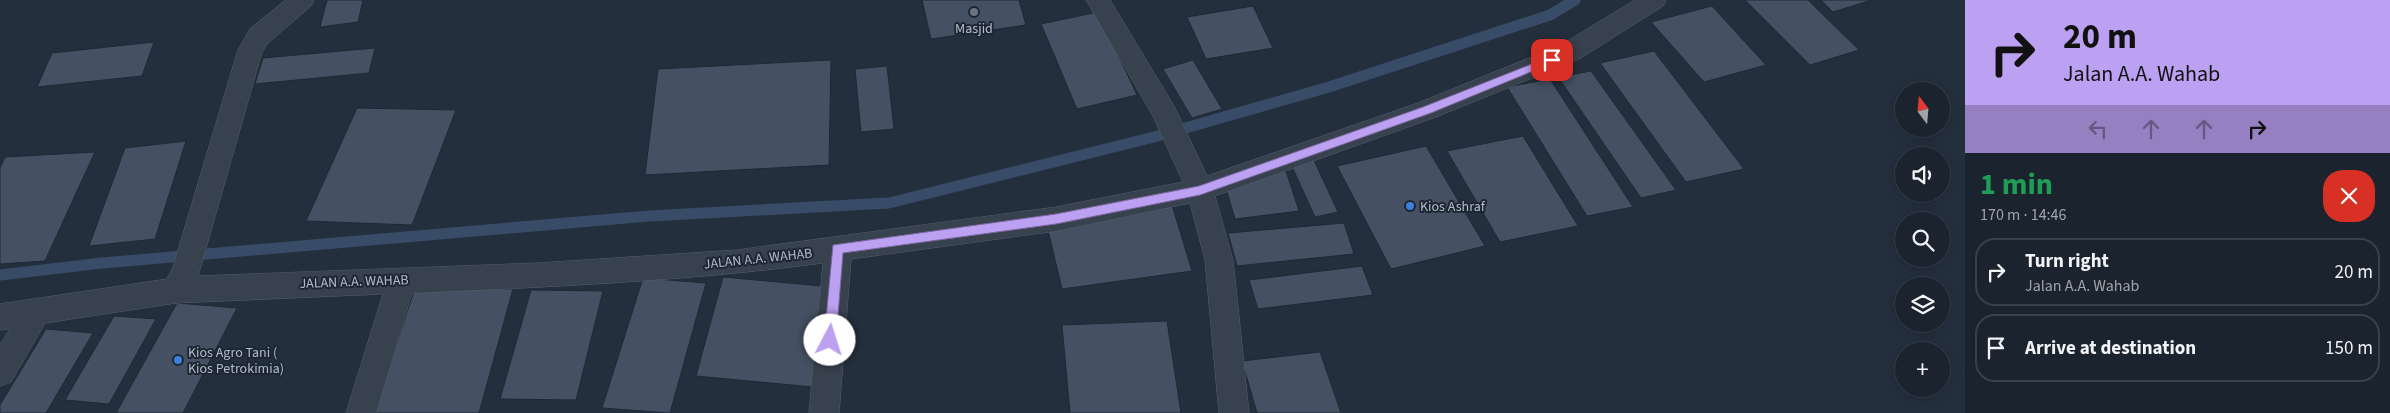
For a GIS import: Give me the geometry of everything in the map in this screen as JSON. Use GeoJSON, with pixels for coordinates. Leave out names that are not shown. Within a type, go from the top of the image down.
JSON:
{"type":"FeatureCollection","features":[{"type":"Feature","properties":{"kind":"street"},"geometry":{"type":"LineString","coordinates":[[185,270],[250,50],[259,36],[302,0]]}},
{"type":"Feature","properties":{"kind":"street"},"geometry":{"type":"LineString","coordinates":[[1098,0],[1164,113],[1200,190],[1219,260],[1234,413]]}},
{"type":"Feature","properties":{"kind":"street","name":"JALAN A.A. WAHAB"},"geometry":{"type":"LineString","coordinates":[[0,317],[36,312],[185,270],[402,279],[539,275],[727,262],[1056,219],[1200,190],[1427,110],[1570,52],[1654,0]]}},
{"type":"Feature","properties":{"kind":"street"},"geometry":{"type":"LineString","coordinates":[[824,413],[838,249]]}},
{"type":"Feature","properties":{"kind":"street"},"geometry":{"type":"LineString","coordinates":[[361,413],[402,279]]}},
{"type":"Feature","properties":{"kind":"street"},"geometry":{"type":"LineString","coordinates":[[0,372],[36,312]]}},
{"type":"Feature","properties":{"kind":"building"},"geometry":{"type":"Polygon","coordinates":[[[327,0],[363,0],[358,22],[320,27],[327,0]]]}},
{"type":"Feature","properties":{"kind":"building","name":"Masjid"},"geometry":{"type":"Polygon","coordinates":[[[922,0],[1019,0],[1026,25],[931,39],[922,0]]]}},
{"type":"Feature","properties":{"kind":"building"},"geometry":{"type":"Polygon","coordinates":[[[1745,0],[1808,0],[1859,50],[1810,65],[1745,0]]]}},
{"type":"Feature","properties":{"kind":"building"},"geometry":{"type":"Polygon","coordinates":[[[1821,0],[1872,0],[1833,12],[1821,0]]]}},
{"type":"Feature","properties":{"kind":"building"},"geometry":{"type":"Polygon","coordinates":[[[1253,6],[1273,48],[1206,59],[1187,17],[1253,6]]]}},
{"type":"Feature","properties":{"kind":"building"},"geometry":{"type":"Polygon","coordinates":[[[1712,6],[1766,65],[1704,82],[1651,22],[1712,6]]]}},
{"type":"Feature","properties":{"kind":"building"},"geometry":{"type":"Polygon","coordinates":[[[1098,12],[1137,95],[1077,109],[1041,24],[1098,12]]]}},
{"type":"Feature","properties":{"kind":"building"},"geometry":{"type":"Polygon","coordinates":[[[154,42],[142,76],[37,87],[52,53],[154,42]]]}},
{"type":"Feature","properties":{"kind":"building"},"geometry":{"type":"Polygon","coordinates":[[[375,48],[369,73],[255,84],[263,58],[375,48]]]}},
{"type":"Feature","properties":{"kind":"building"},"geometry":{"type":"Polygon","coordinates":[[[1654,51],[1744,169],[1686,182],[1600,63],[1654,51]]]}},
{"type":"Feature","properties":{"kind":"building"},"geometry":{"type":"Polygon","coordinates":[[[831,60],[829,165],[645,175],[658,69],[831,60]]]}},
{"type":"Feature","properties":{"kind":"building"},"geometry":{"type":"Polygon","coordinates":[[[1193,60],[1222,109],[1192,118],[1163,69],[1193,60]]]}},
{"type":"Feature","properties":{"kind":"building"},"geometry":{"type":"Polygon","coordinates":[[[887,66],[894,129],[861,132],[855,69],[887,66]]]}},
{"type":"Feature","properties":{"kind":"building"},"geometry":{"type":"Polygon","coordinates":[[[1591,71],[1676,190],[1641,198],[1558,77],[1591,71]]]}},
{"type":"Feature","properties":{"kind":"building"},"geometry":{"type":"Polygon","coordinates":[[[1550,79],[1633,207],[1587,216],[1507,87],[1550,79]]]}},
{"type":"Feature","properties":{"kind":"building"},"geometry":{"type":"Polygon","coordinates":[[[357,108],[456,110],[412,225],[306,221],[357,108]]]}},
{"type":"Feature","properties":{"kind":"building"},"geometry":{"type":"Polygon","coordinates":[[[1523,136],[1578,226],[1500,242],[1447,151],[1523,136]]]}},
{"type":"Feature","properties":{"kind":"building"},"geometry":{"type":"Polygon","coordinates":[[[186,141],[155,239],[89,246],[125,148],[186,141]]]}},
{"type":"Feature","properties":{"kind":"building","name":"Kios Ashraf"},"geometry":{"type":"Polygon","coordinates":[[[1426,146],[1485,246],[1391,269],[1337,166],[1426,146]]]}},
{"type":"Feature","properties":{"kind":"building"},"geometry":{"type":"Polygon","coordinates":[[[95,152],[45,261],[0,264],[0,168],[5,157],[95,152]]]}},
{"type":"Feature","properties":{"kind":"building"},"geometry":{"type":"Polygon","coordinates":[[[1312,156],[1338,212],[1315,217],[1289,160],[1312,156]]]}},
{"type":"Feature","properties":{"kind":"building"},"geometry":{"type":"Polygon","coordinates":[[[1286,171],[1299,211],[1235,219],[1223,178],[1286,171]]]}},
{"type":"Feature","properties":{"kind":"building"},"geometry":{"type":"Polygon","coordinates":[[[1172,205],[1192,271],[1062,289],[1046,222],[1172,205]]]}},
{"type":"Feature","properties":{"kind":"building"},"geometry":{"type":"Polygon","coordinates":[[[1344,223],[1354,254],[1237,266],[1228,233],[1344,223]]]}},
{"type":"Feature","properties":{"kind":"building"},"geometry":{"type":"Polygon","coordinates":[[[1362,266],[1373,295],[1258,309],[1249,280],[1362,266]]]}},
{"type":"Feature","properties":{"kind":"building"},"geometry":{"type":"Polygon","coordinates":[[[723,277],[833,287],[813,387],[696,376],[723,277]]]}},
{"type":"Feature","properties":{"kind":"building"},"geometry":{"type":"Polygon","coordinates":[[[643,278],[706,283],[670,413],[602,408],[643,278]]]}},
{"type":"Feature","properties":{"kind":"building"},"geometry":{"type":"Polygon","coordinates":[[[415,288],[513,289],[479,413],[374,413],[415,288]]]}},
{"type":"Feature","properties":{"kind":"building"},"geometry":{"type":"Polygon","coordinates":[[[531,290],[603,291],[576,400],[500,399],[531,290]]]}},
{"type":"Feature","properties":{"kind":"building","name":"Kios Agro Tani ( Kios Petrokimia)"},"geometry":{"type":"Polygon","coordinates":[[[177,303],[237,308],[183,413],[116,413],[177,303]]]}},
{"type":"Feature","properties":{"kind":"building"},"geometry":{"type":"Polygon","coordinates":[[[114,316],[156,319],[109,404],[65,400],[114,316]]]}},
{"type":"Feature","properties":{"kind":"building"},"geometry":{"type":"Polygon","coordinates":[[[1167,321],[1181,413],[1070,413],[1062,325],[1167,321]]]}},
{"type":"Feature","properties":{"kind":"building"},"geometry":{"type":"Polygon","coordinates":[[[46,329],[93,333],[46,413],[0,413],[0,405],[46,329]]]}},
{"type":"Feature","properties":{"kind":"building"},"geometry":{"type":"Polygon","coordinates":[[[1320,352],[1341,413],[1257,413],[1242,361],[1320,352]]]}},
{"type":"Feature","properties":{"kind":"waterway"},"geometry":{"type":"LineString","coordinates":[[0,275],[102,263],[649,216],[889,203],[1154,137],[1329,87],[1550,15],[1575,0]]}},
{"type":"Feature","properties":{"kind":"place","name":"Masjid"},"geometry":{"type":"Point","coordinates":[974,12]}},
{"type":"Feature","properties":{"kind":"place","name":"Kios Ashraf"},"geometry":{"type":"Point","coordinates":[1410,206]}},
{"type":"Feature","properties":{"kind":"place","name":"Kios Agro Tani ( Kios Petrokimia)"},"geometry":{"type":"Point","coordinates":[178,360]}},
{"type":"Feature","properties":{"kind":"route"},"geometry":{"type":"LineString","coordinates":[[830,340],[838,249],[1056,219],[1200,190],[1427,110],[1552,60]]}}]}
